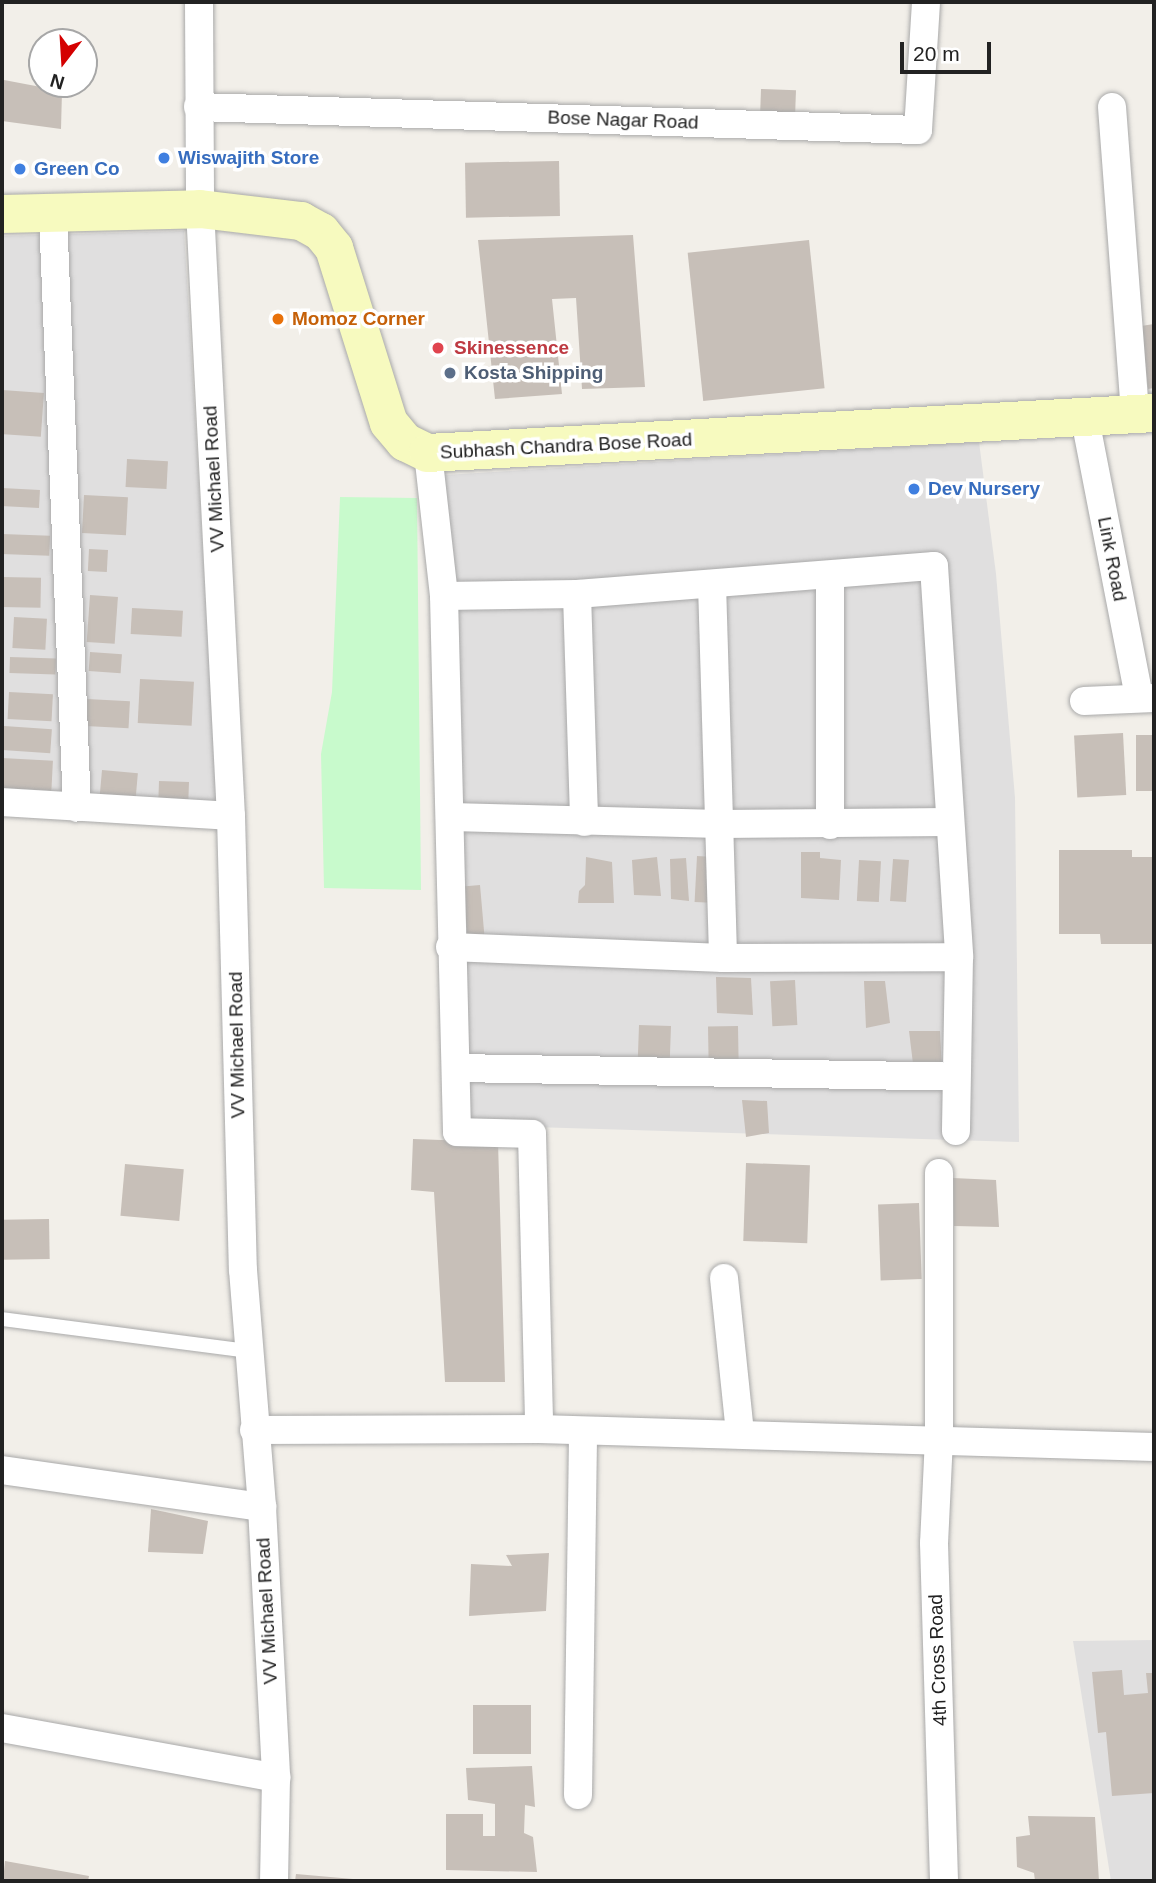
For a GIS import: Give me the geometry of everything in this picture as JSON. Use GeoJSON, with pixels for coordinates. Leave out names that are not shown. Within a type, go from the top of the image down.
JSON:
{"type":"FeatureCollection","features":[{"type":"Feature","properties":{"kind":"main road","name":"Subhash Chandra Bose Road"},"geometry":{"type":"LineString","coordinates":[[2,214],[53,215],[200,208],[300,221],[321,232],[334,247],[389,423],[405,442],[428,453],[1145,414]]}},
{"type":"Feature","properties":{"kind":"street","name":"VV Michael Road"},"geometry":{"type":"LineString","coordinates":[[198,2],[200,208],[231,816],[243,1270],[262,1507],[276,1778],[274,1881]]}},
{"type":"Feature","properties":{"kind":"street","name":"Bose Nagar Road"},"geometry":{"type":"LineString","coordinates":[[198,107],[918,130],[926,2]]}},
{"type":"Feature","properties":{"kind":"street"},"geometry":{"type":"LineString","coordinates":[[1112,107],[1145,414]]}},
{"type":"Feature","properties":{"kind":"street"},"geometry":{"type":"LineString","coordinates":[[53,215],[77,808]]}},
{"type":"Feature","properties":{"kind":"street","name":"Link Road"},"geometry":{"type":"LineString","coordinates":[[1084,701],[1147,698],[1085,419]]}},
{"type":"Feature","properties":{"kind":"street"},"geometry":{"type":"LineString","coordinates":[[428,453],[444,596],[451,817],[450,947],[457,1132],[532,1134],[539,1429]]}},
{"type":"Feature","properties":{"kind":"street"},"geometry":{"type":"LineString","coordinates":[[444,596],[577,594],[934,566],[948,822],[959,957],[956,1131]]}},
{"type":"Feature","properties":{"kind":"street"},"geometry":{"type":"LineString","coordinates":[[830,575],[831,825]]}},
{"type":"Feature","properties":{"kind":"street"},"geometry":{"type":"LineString","coordinates":[[712,584],[723,958]]}},
{"type":"Feature","properties":{"kind":"street"},"geometry":{"type":"LineString","coordinates":[[577,594],[584,822]]}},
{"type":"Feature","properties":{"kind":"street"},"geometry":{"type":"LineString","coordinates":[[2,802],[231,816]]}},
{"type":"Feature","properties":{"kind":"street"},"geometry":{"type":"LineString","coordinates":[[451,817],[720,824],[948,822]]}},
{"type":"Feature","properties":{"kind":"street"},"geometry":{"type":"LineString","coordinates":[[450,947],[723,958],[959,957]]}},
{"type":"Feature","properties":{"kind":"street"},"geometry":{"type":"LineString","coordinates":[[456,1068],[956,1077]]}},
{"type":"Feature","properties":{"kind":"street","name":"4th Cross Road"},"geometry":{"type":"LineString","coordinates":[[939,1173],[939,1438],[935,1609],[944,1881]]}},
{"type":"Feature","properties":{"kind":"street"},"geometry":{"type":"LineString","coordinates":[[724,1278],[740,1434]]}},
{"type":"Feature","properties":{"kind":"street"},"geometry":{"type":"LineString","coordinates":[[254,1430],[539,1429],[939,1438],[1154,1447]]}},
{"type":"Feature","properties":{"kind":"street"},"geometry":{"type":"LineString","coordinates":[[578,1796],[583,1432]]}},
{"type":"Feature","properties":{"kind":"street"},"geometry":{"type":"LineString","coordinates":[[2,1470],[262,1507]]}},
{"type":"Feature","properties":{"kind":"street"},"geometry":{"type":"LineString","coordinates":[[2,1728],[276,1778]]}},
{"type":"Feature","properties":{"kind":"lane"},"geometry":{"type":"LineString","coordinates":[[2,1319],[250,1351]]}},
{"type":"Feature","properties":{"kind":"shaded area"},"geometry":{"type":"Polygon","coordinates":[[[184,231],[219,822],[2,808],[2,236],[184,231]]]}},
{"type":"Feature","properties":{"kind":"shaded area"},"geometry":{"type":"Polygon","coordinates":[[[979,442],[996,574],[1015,798],[1019,1142],[469,1125],[445,475],[979,442]]]}},
{"type":"Feature","properties":{"kind":"shaded area"},"geometry":{"type":"Polygon","coordinates":[[[1154,1640],[1154,1881],[1111,1881],[1073,1641],[1154,1640]]]}},
{"type":"Feature","properties":{"kind":"green space"},"geometry":{"type":"Polygon","coordinates":[[[340,497],[417,498],[421,890],[324,888],[321,754],[332,692],[340,497]]]}},
{"type":"Feature","properties":{"kind":"building"},"geometry":{"type":"Polygon","coordinates":[[[4,80],[28,85],[28,98],[62,98],[61,129],[2,121],[4,80]]]}},
{"type":"Feature","properties":{"kind":"building"},"geometry":{"type":"Polygon","coordinates":[[[761,89],[796,90],[795,115],[760,114],[761,89]]]}},
{"type":"Feature","properties":{"kind":"building"},"geometry":{"type":"Polygon","coordinates":[[[559,161],[560,216],[466,218],[465,163],[559,161]]]}},
{"type":"Feature","properties":{"kind":"building"},"geometry":{"type":"Polygon","coordinates":[[[633,235],[645,387],[582,389],[576,298],[552,299],[562,394],[495,399],[478,240],[633,235]]]}},
{"type":"Feature","properties":{"kind":"building"},"geometry":{"type":"Polygon","coordinates":[[[809,240],[825,388],[703,401],[688,253],[809,240]]]}},
{"type":"Feature","properties":{"kind":"building"},"geometry":{"type":"Polygon","coordinates":[[[1154,324],[1154,388],[1148,389],[1141,326],[1154,324]]]}},
{"type":"Feature","properties":{"kind":"building"},"geometry":{"type":"Polygon","coordinates":[[[2,390],[44,393],[41,437],[2,434],[2,390]]]}},
{"type":"Feature","properties":{"kind":"building"},"geometry":{"type":"Polygon","coordinates":[[[127,459],[168,461],[166,489],[126,487],[127,459]]]}},
{"type":"Feature","properties":{"kind":"building"},"geometry":{"type":"Polygon","coordinates":[[[2,488],[40,490],[39,508],[2,506],[2,488]]]}},
{"type":"Feature","properties":{"kind":"building"},"geometry":{"type":"Polygon","coordinates":[[[84,495],[128,497],[126,535],[82,533],[84,495]]]}},
{"type":"Feature","properties":{"kind":"building"},"geometry":{"type":"Polygon","coordinates":[[[2,534],[50,536],[49,556],[2,554],[2,534]]]}},
{"type":"Feature","properties":{"kind":"building"},"geometry":{"type":"Polygon","coordinates":[[[89,549],[108,550],[107,572],[88,571],[89,549]]]}},
{"type":"Feature","properties":{"kind":"building"},"geometry":{"type":"Polygon","coordinates":[[[2,577],[41,578],[40,608],[2,607],[2,577]]]}},
{"type":"Feature","properties":{"kind":"building"},"geometry":{"type":"Polygon","coordinates":[[[90,595],[118,597],[115,644],[87,642],[90,595]]]}},
{"type":"Feature","properties":{"kind":"building"},"geometry":{"type":"Polygon","coordinates":[[[132,608],[183,611],[182,637],[131,634],[132,608]]]}},
{"type":"Feature","properties":{"kind":"building"},"geometry":{"type":"Polygon","coordinates":[[[14,617],[47,619],[45,650],[12,648],[14,617]]]}},
{"type":"Feature","properties":{"kind":"building"},"geometry":{"type":"Polygon","coordinates":[[[90,652],[122,654],[121,673],[89,671],[90,652]]]}},
{"type":"Feature","properties":{"kind":"building"},"geometry":{"type":"Polygon","coordinates":[[[10,657],[56,659],[55,675],[9,673],[10,657]]]}},
{"type":"Feature","properties":{"kind":"building"},"geometry":{"type":"Polygon","coordinates":[[[140,679],[194,682],[192,726],[138,723],[140,679]]]}},
{"type":"Feature","properties":{"kind":"building"},"geometry":{"type":"Polygon","coordinates":[[[9,692],[53,694],[52,721],[8,719],[9,692]]]}},
{"type":"Feature","properties":{"kind":"building"},"geometry":{"type":"Polygon","coordinates":[[[87,699],[130,701],[129,728],[86,726],[87,699]]]}},
{"type":"Feature","properties":{"kind":"building"},"geometry":{"type":"Polygon","coordinates":[[[4,726],[52,729],[50,753],[2,750],[4,726]]]}},
{"type":"Feature","properties":{"kind":"building"},"geometry":{"type":"Polygon","coordinates":[[[1123,733],[1126,795],[1077,797],[1074,736],[1123,733]]]}},
{"type":"Feature","properties":{"kind":"building"},"geometry":{"type":"Polygon","coordinates":[[[1136,735],[1154,735],[1154,791],[1136,791],[1136,735]]]}},
{"type":"Feature","properties":{"kind":"building"},"geometry":{"type":"Polygon","coordinates":[[[2,758],[53,761],[51,791],[2,788],[2,758]]]}},
{"type":"Feature","properties":{"kind":"building"},"geometry":{"type":"Polygon","coordinates":[[[102,770],[138,773],[135,807],[99,804],[102,770]]]}},
{"type":"Feature","properties":{"kind":"building"},"geometry":{"type":"Polygon","coordinates":[[[159,781],[189,782],[188,807],[158,806],[159,781]]]}},
{"type":"Feature","properties":{"kind":"building"},"geometry":{"type":"Polygon","coordinates":[[[1059,850],[1132,850],[1132,857],[1154,857],[1154,944],[1101,944],[1100,934],[1059,934],[1059,850]]]}},
{"type":"Feature","properties":{"kind":"building"},"geometry":{"type":"Polygon","coordinates":[[[801,852],[820,852],[820,858],[841,860],[839,900],[801,898],[801,852]]]}},
{"type":"Feature","properties":{"kind":"building"},"geometry":{"type":"Polygon","coordinates":[[[697,856],[714,857],[712,903],[695,902],[697,856]]]}},
{"type":"Feature","properties":{"kind":"building"},"geometry":{"type":"Polygon","coordinates":[[[586,857],[612,862],[614,903],[578,903],[579,891],[585,885],[586,857]]]}},
{"type":"Feature","properties":{"kind":"building"},"geometry":{"type":"Polygon","coordinates":[[[657,857],[661,896],[634,895],[632,860],[657,857]]]}},
{"type":"Feature","properties":{"kind":"building"},"geometry":{"type":"Polygon","coordinates":[[[686,858],[689,901],[671,899],[670,859],[686,858]]]}},
{"type":"Feature","properties":{"kind":"building"},"geometry":{"type":"Polygon","coordinates":[[[893,859],[909,860],[906,902],[890,901],[893,859]]]}},
{"type":"Feature","properties":{"kind":"building"},"geometry":{"type":"Polygon","coordinates":[[[859,860],[881,861],[879,902],[857,901],[859,860]]]}},
{"type":"Feature","properties":{"kind":"building"},"geometry":{"type":"Polygon","coordinates":[[[480,885],[484,935],[467,936],[463,886],[480,885]]]}},
{"type":"Feature","properties":{"kind":"building"},"geometry":{"type":"Polygon","coordinates":[[[716,977],[751,978],[753,1015],[717,1013],[716,977]]]}},
{"type":"Feature","properties":{"kind":"building"},"geometry":{"type":"Polygon","coordinates":[[[795,980],[797,1025],[772,1026],[770,981],[795,980]]]}},
{"type":"Feature","properties":{"kind":"building"},"geometry":{"type":"Polygon","coordinates":[[[864,981],[885,981],[890,1023],[866,1028],[864,981]]]}},
{"type":"Feature","properties":{"kind":"building"},"geometry":{"type":"Polygon","coordinates":[[[639,1025],[671,1026],[670,1059],[638,1058],[639,1025]]]}},
{"type":"Feature","properties":{"kind":"building"},"geometry":{"type":"Polygon","coordinates":[[[738,1026],[739,1066],[709,1067],[708,1027],[738,1026]]]}},
{"type":"Feature","properties":{"kind":"building"},"geometry":{"type":"Polygon","coordinates":[[[909,1031],[940,1031],[942,1071],[914,1072],[909,1031]]]}},
{"type":"Feature","properties":{"kind":"building"},"geometry":{"type":"Polygon","coordinates":[[[742,1100],[767,1101],[769,1133],[746,1137],[742,1100]]]}},
{"type":"Feature","properties":{"kind":"building"},"geometry":{"type":"Polygon","coordinates":[[[413,1139],[498,1142],[505,1382],[445,1382],[434,1192],[411,1190],[413,1139]]]}},
{"type":"Feature","properties":{"kind":"building"},"geometry":{"type":"Polygon","coordinates":[[[746,1163],[810,1165],[807,1243],[743,1241],[746,1163]]]}},
{"type":"Feature","properties":{"kind":"building"},"geometry":{"type":"Polygon","coordinates":[[[125,1164],[184,1169],[179,1221],[120,1216],[125,1164]]]}},
{"type":"Feature","properties":{"kind":"building"},"geometry":{"type":"Polygon","coordinates":[[[953,1178],[996,1180],[999,1227],[954,1226],[953,1178]]]}},
{"type":"Feature","properties":{"kind":"building"},"geometry":{"type":"Polygon","coordinates":[[[919,1203],[922,1279],[881,1280],[878,1204],[919,1203]]]}},
{"type":"Feature","properties":{"kind":"building"},"geometry":{"type":"Polygon","coordinates":[[[49,1219],[50,1259],[3,1260],[2,1220],[49,1219]]]}},
{"type":"Feature","properties":{"kind":"building"},"geometry":{"type":"Polygon","coordinates":[[[151,1509],[208,1521],[203,1554],[148,1552],[151,1509]]]}},
{"type":"Feature","properties":{"kind":"building"},"geometry":{"type":"Polygon","coordinates":[[[549,1553],[546,1611],[469,1616],[471,1564],[512,1566],[506,1555],[549,1553]]]}},
{"type":"Feature","properties":{"kind":"building"},"geometry":{"type":"Polygon","coordinates":[[[1122,1670],[1124,1695],[1148,1693],[1146,1673],[1154,1673],[1154,1793],[1112,1796],[1106,1732],[1098,1733],[1092,1672],[1122,1670]]]}},
{"type":"Feature","properties":{"kind":"building"},"geometry":{"type":"Polygon","coordinates":[[[473,1705],[531,1705],[531,1754],[473,1754],[473,1705]]]}},
{"type":"Feature","properties":{"kind":"building"},"geometry":{"type":"Polygon","coordinates":[[[532,1766],[535,1807],[525,1805],[524,1833],[533,1837],[537,1872],[446,1870],[446,1814],[483,1814],[483,1836],[495,1836],[495,1804],[468,1800],[466,1768],[532,1766]]]}},
{"type":"Feature","properties":{"kind":"building"},"geometry":{"type":"Polygon","coordinates":[[[1028,1816],[1095,1817],[1099,1881],[1035,1881],[1034,1873],[1017,1867],[1016,1837],[1030,1835],[1028,1816]]]}},
{"type":"Feature","properties":{"kind":"building"},"geometry":{"type":"Polygon","coordinates":[[[5,1861],[89,1876],[88,1881],[3,1881],[5,1861]]]}},
{"type":"Feature","properties":{"kind":"building"},"geometry":{"type":"Polygon","coordinates":[[[296,1874],[353,1879],[353,1881],[295,1881],[296,1874]]]}},
{"type":"Feature","properties":{"kind":"place","name":"Wiswajith Store"},"geometry":{"type":"Point","coordinates":[164,158]}},
{"type":"Feature","properties":{"kind":"place","name":"Green Co"},"geometry":{"type":"Point","coordinates":[20,169]}},
{"type":"Feature","properties":{"kind":"place","name":"Momoz Corner"},"geometry":{"type":"Point","coordinates":[278,319]}},
{"type":"Feature","properties":{"kind":"place","name":"Skinessence"},"geometry":{"type":"Point","coordinates":[438,348]}},
{"type":"Feature","properties":{"kind":"place","name":"Kosta Shipping"},"geometry":{"type":"Point","coordinates":[450,373]}},
{"type":"Feature","properties":{"kind":"place","name":"Dev Nursery"},"geometry":{"type":"Point","coordinates":[914,489]}}]}
